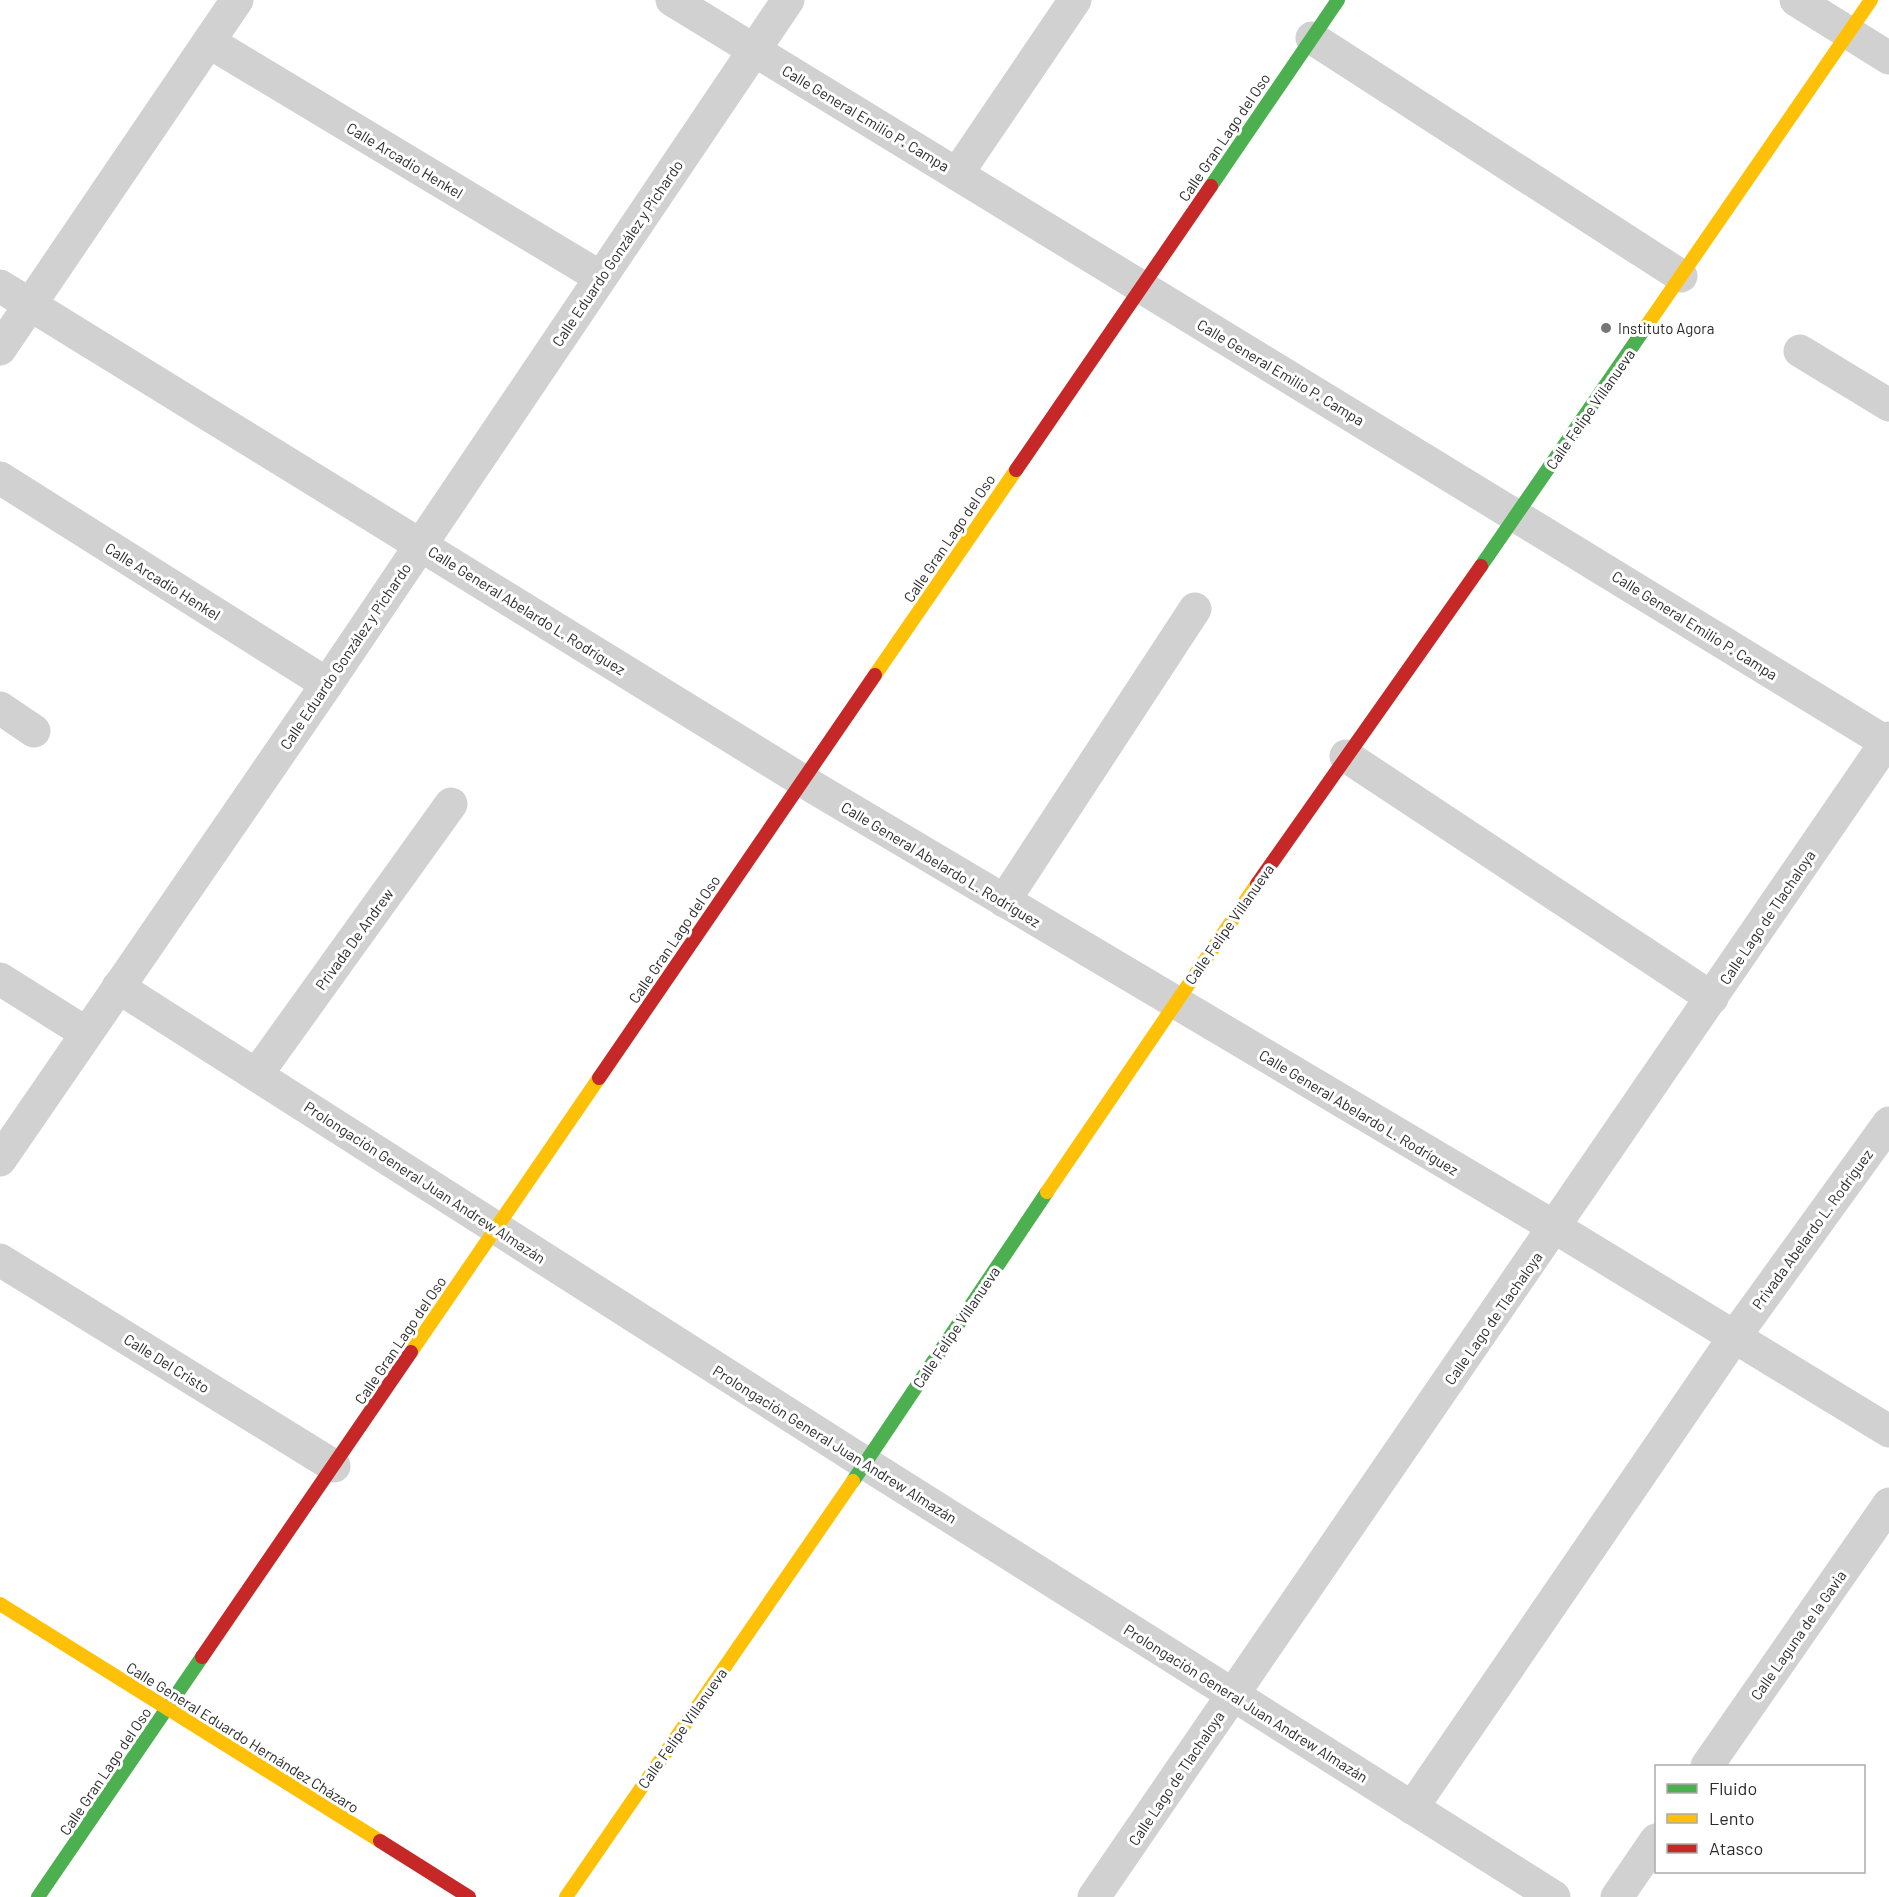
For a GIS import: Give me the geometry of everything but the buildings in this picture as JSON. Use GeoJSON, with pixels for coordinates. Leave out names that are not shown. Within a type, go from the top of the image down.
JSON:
{"type":"FeatureCollection","features":[{"type":"Feature","properties":{"kind":"street"},"geometry":{"type":"LineString","coordinates":[[0,349],[237,0]]}},
{"type":"Feature","properties":{"kind":"street","name":"Calle General Emilio P. Campa"},"geometry":{"type":"LineString","coordinates":[[672,0],[1888,742]]}},
{"type":"Feature","properties":{"kind":"street","name":"Calle Eduardo González y Pichardo"},"geometry":{"type":"LineString","coordinates":[[0,1160],[327,684],[788,0]]}},
{"type":"Feature","properties":{"kind":"street"},"geometry":{"type":"LineString","coordinates":[[957,174],[1075,0]]}},
{"type":"Feature","properties":{"kind":"street","name":"Calle Gran Lago del Oso"},"geometry":{"type":"LineString","coordinates":[[38,1897],[1338,0]]}},
{"type":"Feature","properties":{"kind":"street"},"geometry":{"type":"LineString","coordinates":[[1796,0],[1889,57]]}},
{"type":"Feature","properties":{"kind":"street","name":"Calle Felipe Villanueva"},"geometry":{"type":"LineString","coordinates":[[566,1897],[865,1463],[1174,1002],[1516,516],[1871,0]]}},
{"type":"Feature","properties":{"kind":"street"},"geometry":{"type":"LineString","coordinates":[[1312,38],[1681,276]]}},
{"type":"Feature","properties":{"kind":"street","name":"Calle Arcadio Henkel"},"geometry":{"type":"LineString","coordinates":[[209,42],[600,277]]}},
{"type":"Feature","properties":{"kind":"street","name":"Calle General Abelardo L. Rodríguez"},"geometry":{"type":"LineString","coordinates":[[0,286],[803,781],[1556,1228],[1889,1431]]}},
{"type":"Feature","properties":{"kind":"street"},"geometry":{"type":"LineString","coordinates":[[1800,351],[1889,405]]}},
{"type":"Feature","properties":{"kind":"street","name":"Calle Arcadio Henkel"},"geometry":{"type":"LineString","coordinates":[[0,478],[327,684]]}},
{"type":"Feature","properties":{"kind":"street"},"geometry":{"type":"LineString","coordinates":[[1004,901],[1195,609]]}},
{"type":"Feature","properties":{"kind":"street"},"geometry":{"type":"LineString","coordinates":[[0,708],[34,731]]}},
{"type":"Feature","properties":{"kind":"street","name":"Calle Lago de Tlachaloya"},"geometry":{"type":"LineString","coordinates":[[1094,1897],[1888,742]]}},
{"type":"Feature","properties":{"kind":"street"},"geometry":{"type":"LineString","coordinates":[[1346,756],[1712,998]]}},
{"type":"Feature","properties":{"kind":"street","name":"Privada De Andrew"},"geometry":{"type":"LineString","coordinates":[[257,1074],[451,804]]}},
{"type":"Feature","properties":{"kind":"street"},"geometry":{"type":"LineString","coordinates":[[0,979],[86,1033]]}},
{"type":"Feature","properties":{"kind":"street","name":"Prolongación General Juan Andrew Almazán"},"geometry":{"type":"LineString","coordinates":[[118,987],[865,1463],[1554,1897]]}},
{"type":"Feature","properties":{"kind":"street","name":"Privada Abelardo L. Rodríguez"},"geometry":{"type":"LineString","coordinates":[[1412,1808],[1735,1336],[1889,1123]]}},
{"type":"Feature","properties":{"kind":"street","name":"Calle Del Cristo"},"geometry":{"type":"LineString","coordinates":[[0,1260],[334,1466]]}},
{"type":"Feature","properties":{"kind":"street","name":"Calle Laguna de la Gavia"},"geometry":{"type":"LineString","coordinates":[[1708,1765],[1889,1504]]}},
{"type":"Feature","properties":{"kind":"street","name":"Calle General Eduardo Hernández Cházaro"},"geometry":{"type":"LineString","coordinates":[[0,1605],[470,1897]]}},
{"type":"Feature","properties":{"kind":"street"},"geometry":{"type":"LineString","coordinates":[[1617,1897],[1655,1841]]}},
{"type":"Feature","properties":{"kind":"traffic: fast"},"geometry":{"type":"LineString","coordinates":[[1211,186],[1338,0]]}},
{"type":"Feature","properties":{"kind":"traffic: fast"},"geometry":{"type":"LineString","coordinates":[[1481,566],[1645,328]]}},
{"type":"Feature","properties":{"kind":"traffic: fast"},"geometry":{"type":"LineString","coordinates":[[853,1481],[1047,1192]]}},
{"type":"Feature","properties":{"kind":"traffic: fast"},"geometry":{"type":"LineString","coordinates":[[38,1897],[202,1657]]}},
{"type":"Feature","properties":{"kind":"traffic: slow"},"geometry":{"type":"LineString","coordinates":[[1645,328],[1871,0]]}},
{"type":"Feature","properties":{"kind":"traffic: slow"},"geometry":{"type":"LineString","coordinates":[[875,675],[1016,470]]}},
{"type":"Feature","properties":{"kind":"traffic: slow"},"geometry":{"type":"LineString","coordinates":[[1047,1192],[1257,884]]}},
{"type":"Feature","properties":{"kind":"traffic: slow"},"geometry":{"type":"LineString","coordinates":[[411,1352],[599,1078]]}},
{"type":"Feature","properties":{"kind":"traffic: slow"},"geometry":{"type":"LineString","coordinates":[[566,1897],[853,1481]]}},
{"type":"Feature","properties":{"kind":"traffic: slow"},"geometry":{"type":"LineString","coordinates":[[0,1604],[380,1841]]}},
{"type":"Feature","properties":{"kind":"traffic: jam"},"geometry":{"type":"LineString","coordinates":[[1016,470],[1211,186]]}},
{"type":"Feature","properties":{"kind":"traffic: jam"},"geometry":{"type":"LineString","coordinates":[[1257,884],[1481,566]]}},
{"type":"Feature","properties":{"kind":"traffic: jam"},"geometry":{"type":"LineString","coordinates":[[599,1078],[875,675]]}},
{"type":"Feature","properties":{"kind":"traffic: jam"},"geometry":{"type":"LineString","coordinates":[[202,1657],[411,1352]]}},
{"type":"Feature","properties":{"kind":"traffic: jam"},"geometry":{"type":"LineString","coordinates":[[380,1841],[469,1897]]}},
{"type":"Feature","properties":{"kind":"place","name":"Instituto Agora"},"geometry":{"type":"Point","coordinates":[1606,328]}}]}
